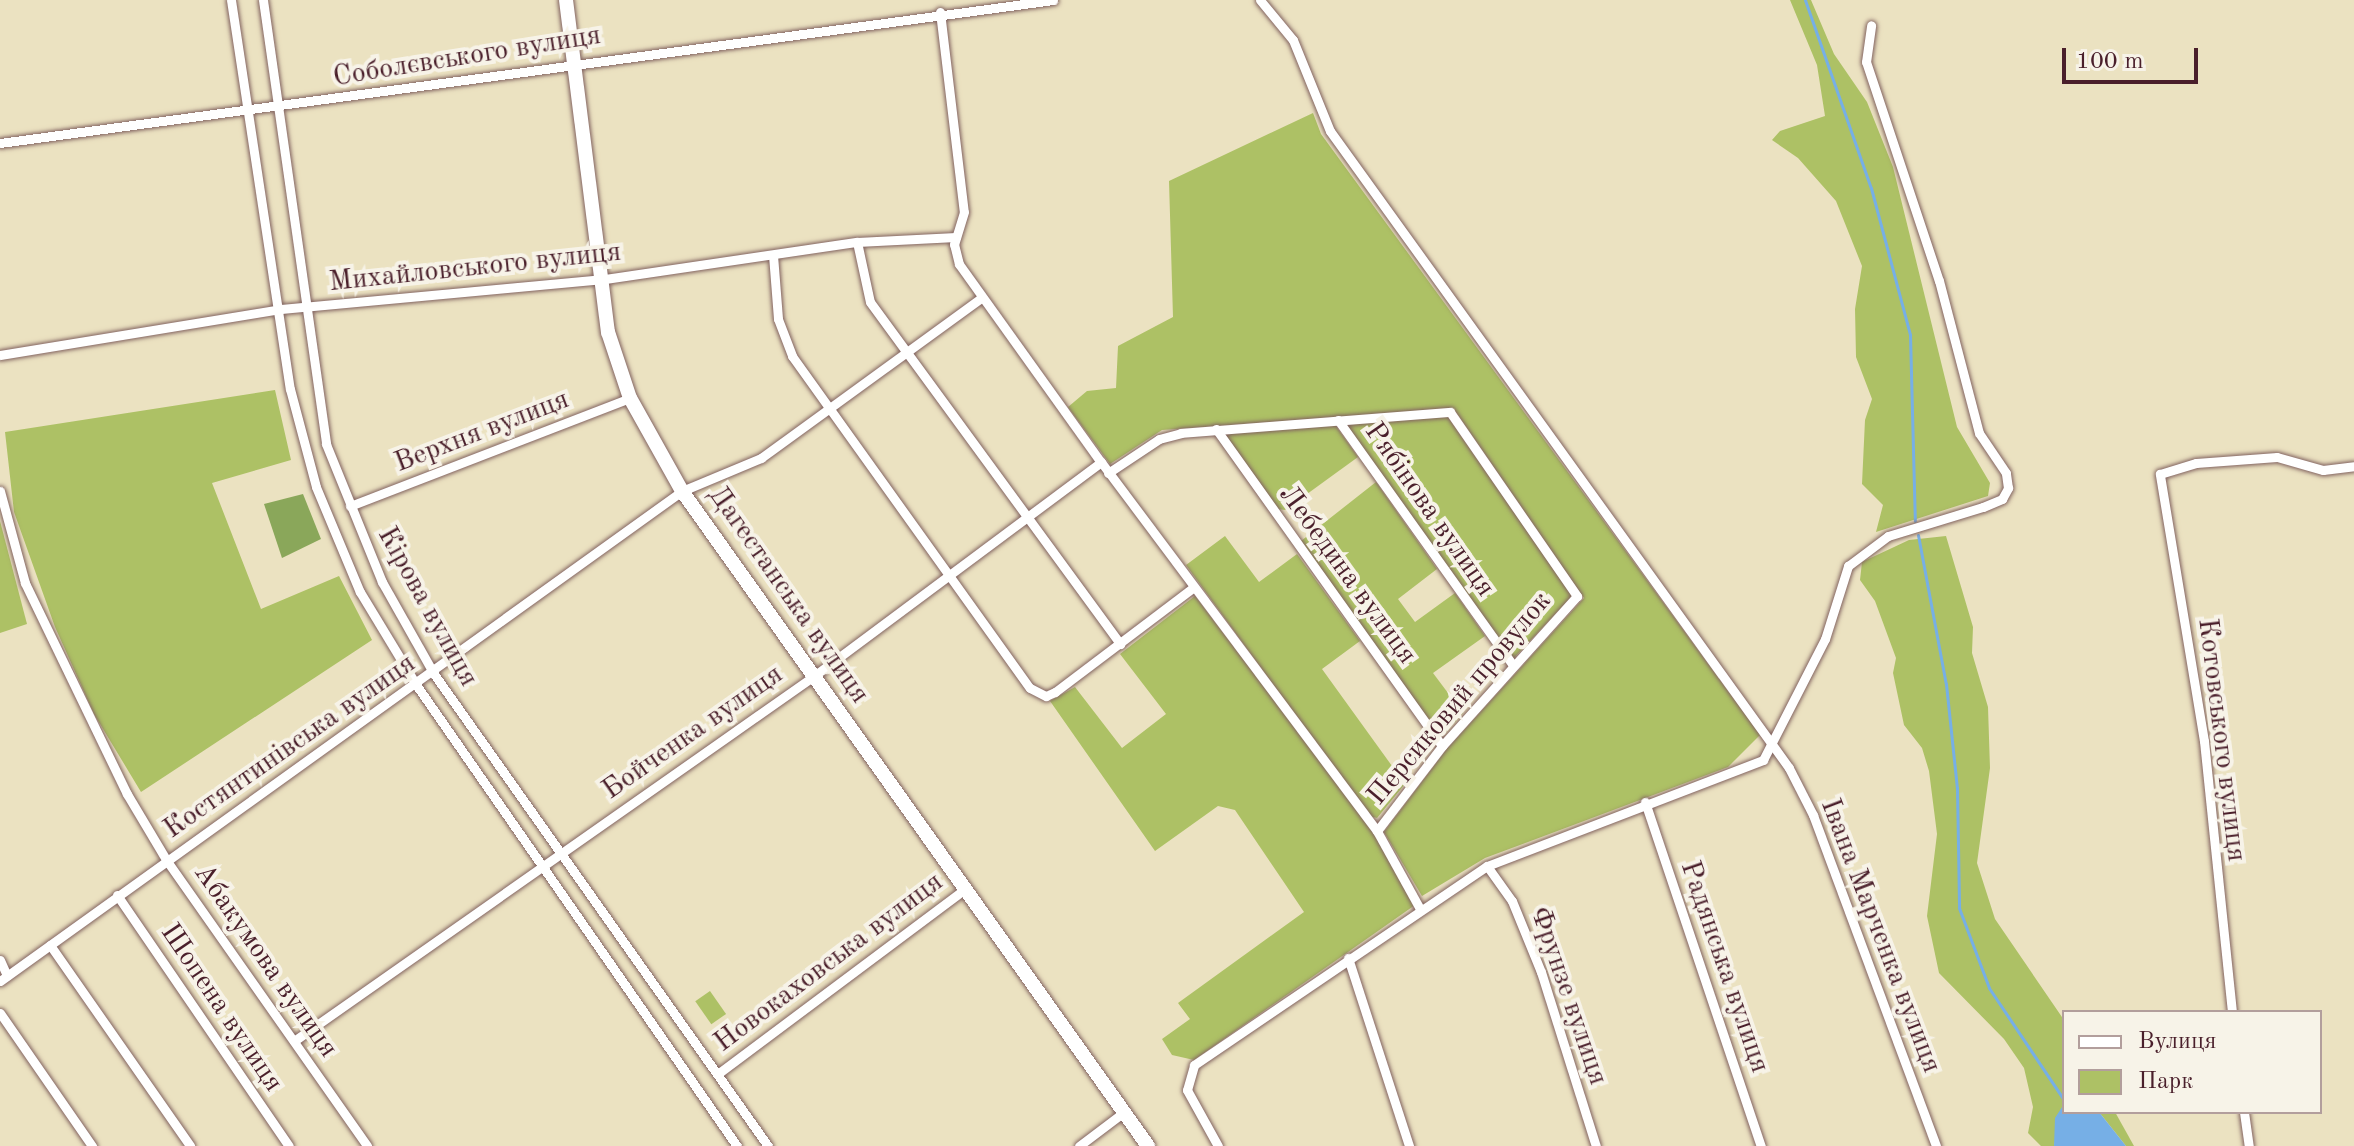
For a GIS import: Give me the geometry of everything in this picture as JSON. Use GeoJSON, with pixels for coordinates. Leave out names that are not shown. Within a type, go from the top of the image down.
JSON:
{"type":"FeatureCollection","features":[{"type":"Feature","properties":{"kind":"street","name":"Кірова вулиця"},"geometry":{"type":"LineString","coordinates":[[231,0],[290,389],[316,487],[360,592],[417,686],[544,863],[737,1146]]}},
{"type":"Feature","properties":{"kind":"street","name":"Кірова вулиця"},"geometry":{"type":"LineString","coordinates":[[263,0],[326,444],[382,582],[434,674],[768,1146]]}},
{"type":"Feature","properties":{"kind":"street","name":"Дагестанська вулиця"},"geometry":{"type":"LineString","coordinates":[[566,0],[605,279],[608,332],[630,398],[682,491],[1148,1146]]}},
{"type":"Feature","properties":{"kind":"street","name":"Соболєвського вулиця"},"geometry":{"type":"LineString","coordinates":[[0,143],[247,108],[279,108],[574,62],[940,12],[1053,0]]}},
{"type":"Feature","properties":{"kind":"street","name":"Івана Марченка вулиця"},"geometry":{"type":"LineString","coordinates":[[1260,0],[1293,40],[1330,131],[1473,335],[1705,645],[1771,748],[1789,768],[1813,815],[1936,1146]]}},
{"type":"Feature","properties":{"kind":"street"},"geometry":{"type":"LineString","coordinates":[[940,12],[964,212],[956,237],[959,264],[1108,473],[1377,831],[1419,907]]}},
{"type":"Feature","properties":{"kind":"street"},"geometry":{"type":"LineString","coordinates":[[1218,1146],[1187,1090],[1194,1065],[1419,907],[1487,866],[1645,802],[1743,770],[1763,760],[1825,639],[1848,566],[1888,536],[2002,499],[2008,488],[2006,473],[1979,433],[1939,281],[1866,62],[1871,25]]}},
{"type":"Feature","properties":{"kind":"street","name":"Михайловського вулиця"},"geometry":{"type":"LineString","coordinates":[[0,355],[280,309],[605,279],[857,242],[956,237]]}},
{"type":"Feature","properties":{"kind":"street"},"geometry":{"type":"LineString","coordinates":[[857,242],[870,302],[1120,644]]}},
{"type":"Feature","properties":{"kind":"street"},"geometry":{"type":"LineString","coordinates":[[773,255],[778,319],[792,356],[1038,694],[1055,692],[1194,587]]}},
{"type":"Feature","properties":{"kind":"street","name":"Костянтинівська вулиця"},"geometry":{"type":"LineString","coordinates":[[3,979],[117,895],[434,674],[682,491],[761,458],[903,351],[981,298]]}},
{"type":"Feature","properties":{"kind":"street","name":"Верхня вулиця"},"geometry":{"type":"LineString","coordinates":[[350,506],[630,398]]}},
{"type":"Feature","properties":{"kind":"street","name":"Персиковий провулок"},"geometry":{"type":"LineString","coordinates":[[1338,420],[1450,412],[1577,596],[1512,664],[1442,746],[1377,831]]}},
{"type":"Feature","properties":{"kind":"street"},"geometry":{"type":"LineString","coordinates":[[1108,473],[1159,439],[1216,429],[1338,420]]}},
{"type":"Feature","properties":{"kind":"street","name":"Рябінова вулиця"},"geometry":{"type":"LineString","coordinates":[[1338,420],[1512,664]]}},
{"type":"Feature","properties":{"kind":"street","name":"Лебедина вулиця"},"geometry":{"type":"LineString","coordinates":[[1216,429],[1442,746]]}},
{"type":"Feature","properties":{"kind":"street","name":"Котовського вулиця"},"geometry":{"type":"LineString","coordinates":[[2232,1010],[2204,741],[2160,474],[2196,463],[2277,457],[2323,470],[2354,466]]}},
{"type":"Feature","properties":{"kind":"street","name":"Бойченка вулиця"},"geometry":{"type":"LineString","coordinates":[[294,1041],[560,851],[814,676],[1101,462]]}},
{"type":"Feature","properties":{"kind":"street","name":"Абакумова вулиця"},"geometry":{"type":"LineString","coordinates":[[0,491],[25,583],[86,717],[167,861],[367,1146]]}},
{"type":"Feature","properties":{"kind":"street","name":"Радянська вулиця"},"geometry":{"type":"LineString","coordinates":[[1645,802],[1761,1146]]}},
{"type":"Feature","properties":{"kind":"street","name":"Фрунзе вулиця"},"geometry":{"type":"LineString","coordinates":[[1487,866],[1512,901],[1541,972],[1596,1146]]}},
{"type":"Feature","properties":{"kind":"street","name":"Новокаховська вулиця"},"geometry":{"type":"LineString","coordinates":[[719,1073],[965,889]]}},
{"type":"Feature","properties":{"kind":"street","name":"Шопена вулиця"},"geometry":{"type":"LineString","coordinates":[[117,895],[289,1146]]}},
{"type":"Feature","properties":{"kind":"street"},"geometry":{"type":"LineString","coordinates":[[50,945],[190,1146]]}},
{"type":"Feature","properties":{"kind":"street"},"geometry":{"type":"LineString","coordinates":[[1348,958],[1409,1146]]}},
{"type":"Feature","properties":{"kind":"street"},"geometry":{"type":"LineString","coordinates":[[0,960],[3,979]]}},
{"type":"Feature","properties":{"kind":"street"},"geometry":{"type":"LineString","coordinates":[[0,1013],[92,1146]]}},
{"type":"Feature","properties":{"kind":"street"},"geometry":{"type":"LineString","coordinates":[[1079,1146],[1124,1112]]}},
{"type":"Feature","properties":{"kind":"street"},"geometry":{"type":"LineString","coordinates":[[2244,1114],[2249,1146]]}},
{"type":"Feature","properties":{"kind":"green space"},"geometry":{"type":"Polygon","coordinates":[[[1790,0],[1811,0],[1834,54],[1867,102],[1893,167],[1957,427],[1990,483],[1988,496],[1876,532],[1883,505],[1862,484],[1865,420],[1872,399],[1856,357],[1855,309],[1862,266],[1836,201],[1798,158],[1772,140],[1780,131],[1825,116],[1817,65],[1790,0]]]}},
{"type":"Feature","properties":{"kind":"green space"},"geometry":{"type":"Polygon","coordinates":[[[1313,113],[1321,134],[1760,735],[1728,767],[1485,858],[1422,896],[1384,832],[1446,750],[1584,598],[1454,409],[1162,430],[1110,464],[1068,407],[1087,391],[1116,388],[1118,346],[1173,317],[1169,181],[1313,113]]]}},
{"type":"Feature","properties":{"kind":"green space"},"geometry":{"type":"Polygon","coordinates":[[[275,390],[291,460],[212,483],[261,609],[339,576],[372,640],[141,792],[94,714],[55,627],[14,512],[5,432],[275,390]]]}},
{"type":"Feature","properties":{"kind":"green space"},"geometry":{"type":"Polygon","coordinates":[[[1447,416],[1572,596],[1513,659],[1343,421],[1447,416]]]}},
{"type":"Feature","properties":{"kind":"green space"},"geometry":{"type":"Polygon","coordinates":[[[1333,422],[1358,457],[1285,510],[1278,509],[1223,432],[1333,422]]]}},
{"type":"Feature","properties":{"kind":"green space"},"geometry":{"type":"Polygon","coordinates":[[[1376,482],[1437,569],[1398,599],[1415,622],[1455,593],[1485,636],[1433,673],[1463,713],[1441,738],[1301,541],[1376,482]]]}},
{"type":"Feature","properties":{"kind":"green space"},"geometry":{"type":"Polygon","coordinates":[[[303,494],[321,539],[282,558],[264,504],[303,494]]]}},
{"type":"Feature","properties":{"kind":"green space"},"geometry":{"type":"Polygon","coordinates":[[[0,521],[27,624],[0,633],[0,521]]]}},
{"type":"Feature","properties":{"kind":"green space"},"geometry":{"type":"Polygon","coordinates":[[[1225,536],[1259,582],[1297,554],[1360,641],[1322,669],[1405,784],[1377,818],[1369,816],[1186,565],[1225,536]]]}},
{"type":"Feature","properties":{"kind":"green space"},"geometry":{"type":"Polygon","coordinates":[[[1946,536],[1973,627],[1972,653],[1988,707],[1990,768],[1977,863],[1995,919],[2062,1017],[2062,1112],[2054,1146],[2041,1146],[2028,1133],[2033,1107],[2024,1068],[2004,1039],[1939,973],[1927,916],[1937,834],[1929,771],[1922,748],[1904,725],[1893,673],[1896,658],[1875,601],[1860,580],[1862,562],[1909,540],[1946,536]]]}},
{"type":"Feature","properties":{"kind":"green space"},"geometry":{"type":"Polygon","coordinates":[[[1195,596],[1372,829],[1415,905],[1194,1060],[1172,1055],[1162,1039],[1190,1019],[1178,1003],[1304,912],[1235,810],[1218,806],[1155,851],[1050,701],[1075,687],[1122,748],[1166,714],[1120,654],[1195,596]]]}},
{"type":"Feature","properties":{"kind":"green space"},"geometry":{"type":"Polygon","coordinates":[[[710,991],[726,1014],[711,1024],[695,1001],[710,991]]]}},
{"type":"Feature","properties":{"kind":"green space"},"geometry":{"type":"Polygon","coordinates":[[[2101,1114],[2116,1114],[2134,1146],[2126,1146],[2101,1114]]]}},
{"type":"Feature","properties":{"kind":"water"},"geometry":{"type":"Polygon","coordinates":[[[2062,1107],[2062,1114],[2101,1114],[2126,1146],[2054,1146],[2055,1118],[2062,1107]]]}},
{"type":"Feature","properties":{"kind":"waterway"},"geometry":{"type":"LineString","coordinates":[[1805,0],[1871,188],[1910,335],[1915,521]]}},
{"type":"Feature","properties":{"kind":"waterway"},"geometry":{"type":"LineString","coordinates":[[1918,535],[1946,684],[1957,788],[1959,908],[1989,988],[2062,1097]]}}]}
